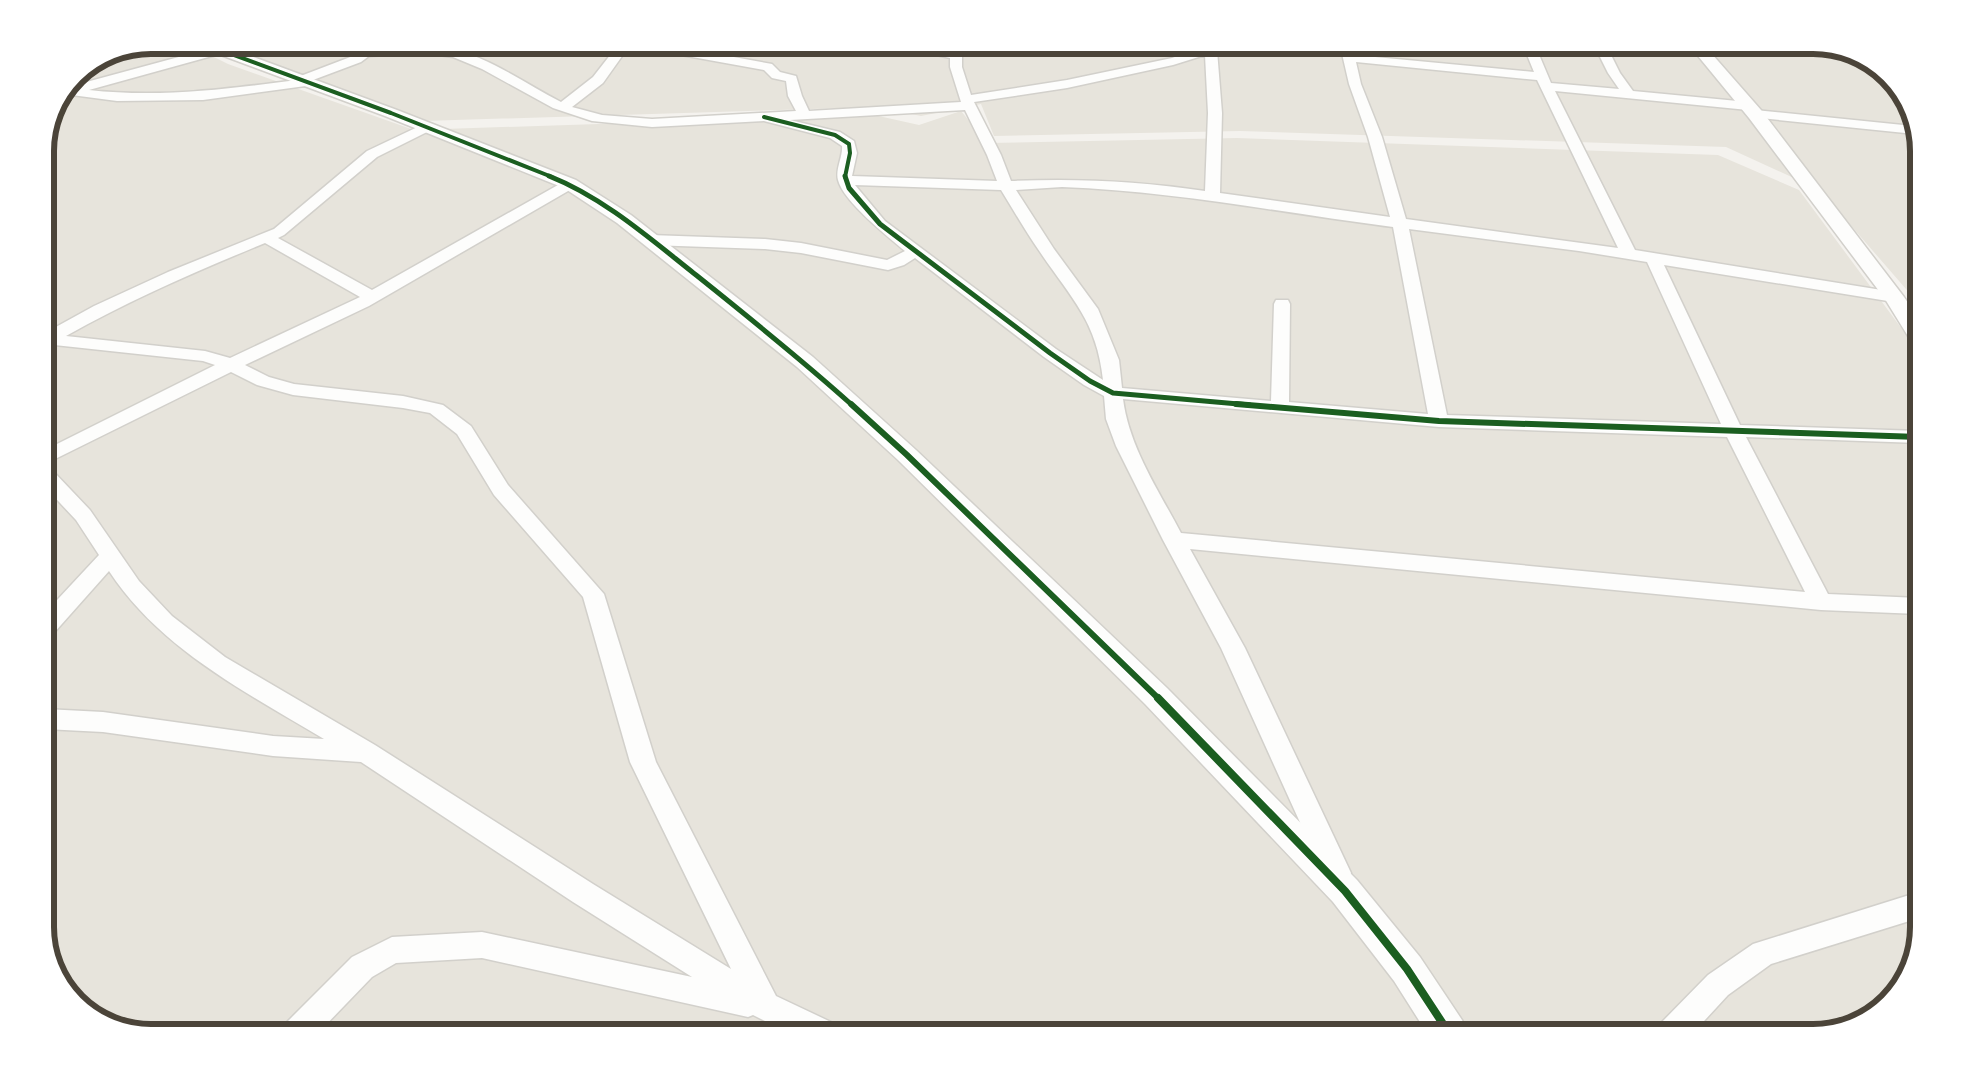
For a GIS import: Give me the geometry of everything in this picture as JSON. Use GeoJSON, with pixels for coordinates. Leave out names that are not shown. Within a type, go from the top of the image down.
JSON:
{"type":"FeatureCollection","features":[{"type":"Feature","properties":{"kind":"street"},"geometry":{"type":"LineString","coordinates":[[76,89],[197,54]]}},
{"type":"Feature","properties":{"kind":"street"},"geometry":{"type":"LineString","coordinates":[[238,54],[570,184],[624,219],[805,362],[907,455],[1156,696],[1345,891],[1408,969],[1443,1024]]}},
{"type":"Feature","properties":{"kind":"street"},"geometry":{"type":"LineString","coordinates":[[74,93],[117,97],[204,96],[306,81],[364,54]]}},
{"type":"Feature","properties":{"kind":"street"},"geometry":{"type":"LineString","coordinates":[[456,54],[476,61],[518,86],[574,113],[608,119],[652,122],[805,115],[968,102],[1066,86],[1178,60],[1195,54]]}},
{"type":"Feature","properties":{"kind":"street"},"geometry":{"type":"LineString","coordinates":[[563,107],[598,80],[617,54]]}},
{"type":"Feature","properties":{"kind":"street"},"geometry":{"type":"LineString","coordinates":[[697,54],[768,67],[776,75],[792,79],[795,96],[805,115]]}},
{"type":"Feature","properties":{"kind":"street"},"geometry":{"type":"LineString","coordinates":[[955,54],[956,67],[968,102],[1006,186],[1047,251],[1090,309],[1110,360],[1116,419],[1126,446],[1174,540],[1233,648],[1345,891]]}},
{"type":"Feature","properties":{"kind":"street"},"geometry":{"type":"LineString","coordinates":[[1212,196],[1216,113],[1215,54]]}},
{"type":"Feature","properties":{"kind":"street"},"geometry":{"type":"LineString","coordinates":[[1348,54],[1355,84],[1375,137],[1400,224],[1439,421]]}},
{"type":"Feature","properties":{"kind":"street"},"geometry":{"type":"LineString","coordinates":[[1361,54],[1544,82],[1907,129]]}},
{"type":"Feature","properties":{"kind":"street"},"geometry":{"type":"LineString","coordinates":[[1533,54],[1544,82],[1629,254]]}},
{"type":"Feature","properties":{"kind":"street"},"geometry":{"type":"LineString","coordinates":[[1604,54],[1614,73],[1628,93]]}},
{"type":"Feature","properties":{"kind":"street"},"geometry":{"type":"LineString","coordinates":[[1704,54],[1751,110],[1894,297],[1910,322]]}},
{"type":"Feature","properties":{"kind":"street"},"geometry":{"type":"LineString","coordinates":[[764,117],[835,135],[850,144],[845,180],[849,188],[880,224],[1050,353],[1090,381],[1114,392],[1439,421],[1910,437]]}},
{"type":"Feature","properties":{"kind":"street"},"geometry":{"type":"LineString","coordinates":[[54,335],[100,310],[174,275],[233,249],[267,238],[290,224],[372,154],[426,127]]}},
{"type":"Feature","properties":{"kind":"street"},"geometry":{"type":"LineString","coordinates":[[845,180],[1006,186],[1062,183],[1120,185],[1212,196],[1400,224],[1484,232],[1894,297]]}},
{"type":"Feature","properties":{"kind":"street"},"geometry":{"type":"LineString","coordinates":[[54,454],[372,297],[570,184]]}},
{"type":"Feature","properties":{"kind":"street"},"geometry":{"type":"LineString","coordinates":[[267,238],[372,297]]}},
{"type":"Feature","properties":{"kind":"street"},"geometry":{"type":"LineString","coordinates":[[650,240],[774,245],[801,248],[888,266],[915,251]]}},
{"type":"Feature","properties":{"kind":"street"},"geometry":{"type":"LineString","coordinates":[[1653,258],[1733,430],[1821,602]]}},
{"type":"Feature","properties":{"kind":"street"},"geometry":{"type":"LineString","coordinates":[[1280,408],[1282,304]]}},
{"type":"Feature","properties":{"kind":"street"},"geometry":{"type":"LineString","coordinates":[[54,340],[205,356],[232,365],[263,381],[292,389],[402,402],[436,409],[464,430],[501,490],[593,594],[643,762],[764,1006]]}},
{"type":"Feature","properties":{"kind":"street"},"geometry":{"type":"LineString","coordinates":[[54,484],[83,515],[131,587],[172,628],[218,663],[366,752],[583,893],[764,1006],[803,1024]]}},
{"type":"Feature","properties":{"kind":"street"},"geometry":{"type":"LineString","coordinates":[[1174,540],[1821,602],[1910,606]]}},
{"type":"Feature","properties":{"kind":"street"},"geometry":{"type":"LineString","coordinates":[[54,618],[110,556]]}},
{"type":"Feature","properties":{"kind":"street"},"geometry":{"type":"LineString","coordinates":[[54,720],[103,722],[273,746],[366,752]]}},
{"type":"Feature","properties":{"kind":"street"},"geometry":{"type":"LineString","coordinates":[[1681,1024],[1718,985],[1763,953],[1910,907]]}},
{"type":"Feature","properties":{"kind":"street"},"geometry":{"type":"LineString","coordinates":[[306,1024],[362,967],[392,950],[473,945],[482,945],[764,1006]]}},
{"type":"Feature","properties":{"kind":"shaded area"},"geometry":{"type":"Polygon","coordinates":[[[144,54],[208,54],[228,64],[414,130],[874,115],[919,125],[961,111],[987,143],[1237,138],[1718,155],[1799,190],[1910,340],[1909,940],[1905,958],[1894,981],[1877,1000],[1850,1017],[1838,1021],[1813,1024],[151,1024],[126,1021],[97,1008],[78,991],[64,970],[59,958],[54,934],[54,144],[61,114],[74,92],[97,70],[114,61],[144,54]]]}},
{"type":"Feature","properties":{"kind":"shaded area"},"geometry":{"type":"Polygon","coordinates":[[[236,54],[1826,55],[1850,61],[1877,78],[1894,97],[1905,120],[1910,144],[1910,294],[1820,190],[1726,147],[1240,131],[994,136],[981,104],[921,116],[879,107],[423,121],[236,54]]]}},
{"type":"Feature","properties":{"kind":"cycle path"},"geometry":{"type":"LineString","coordinates":[[231,54],[391,113],[570,184],[624,219],[805,362],[907,455],[1156,696],[1345,891],[1407,969],[1443,1024]]}},
{"type":"Feature","properties":{"kind":"cycle path"},"geometry":{"type":"LineString","coordinates":[[764,117],[835,135],[849,144],[850,153],[845,171],[845,180],[849,188],[880,224],[1050,353],[1090,381],[1113,393],[1439,421],[1910,437]]}}]}
